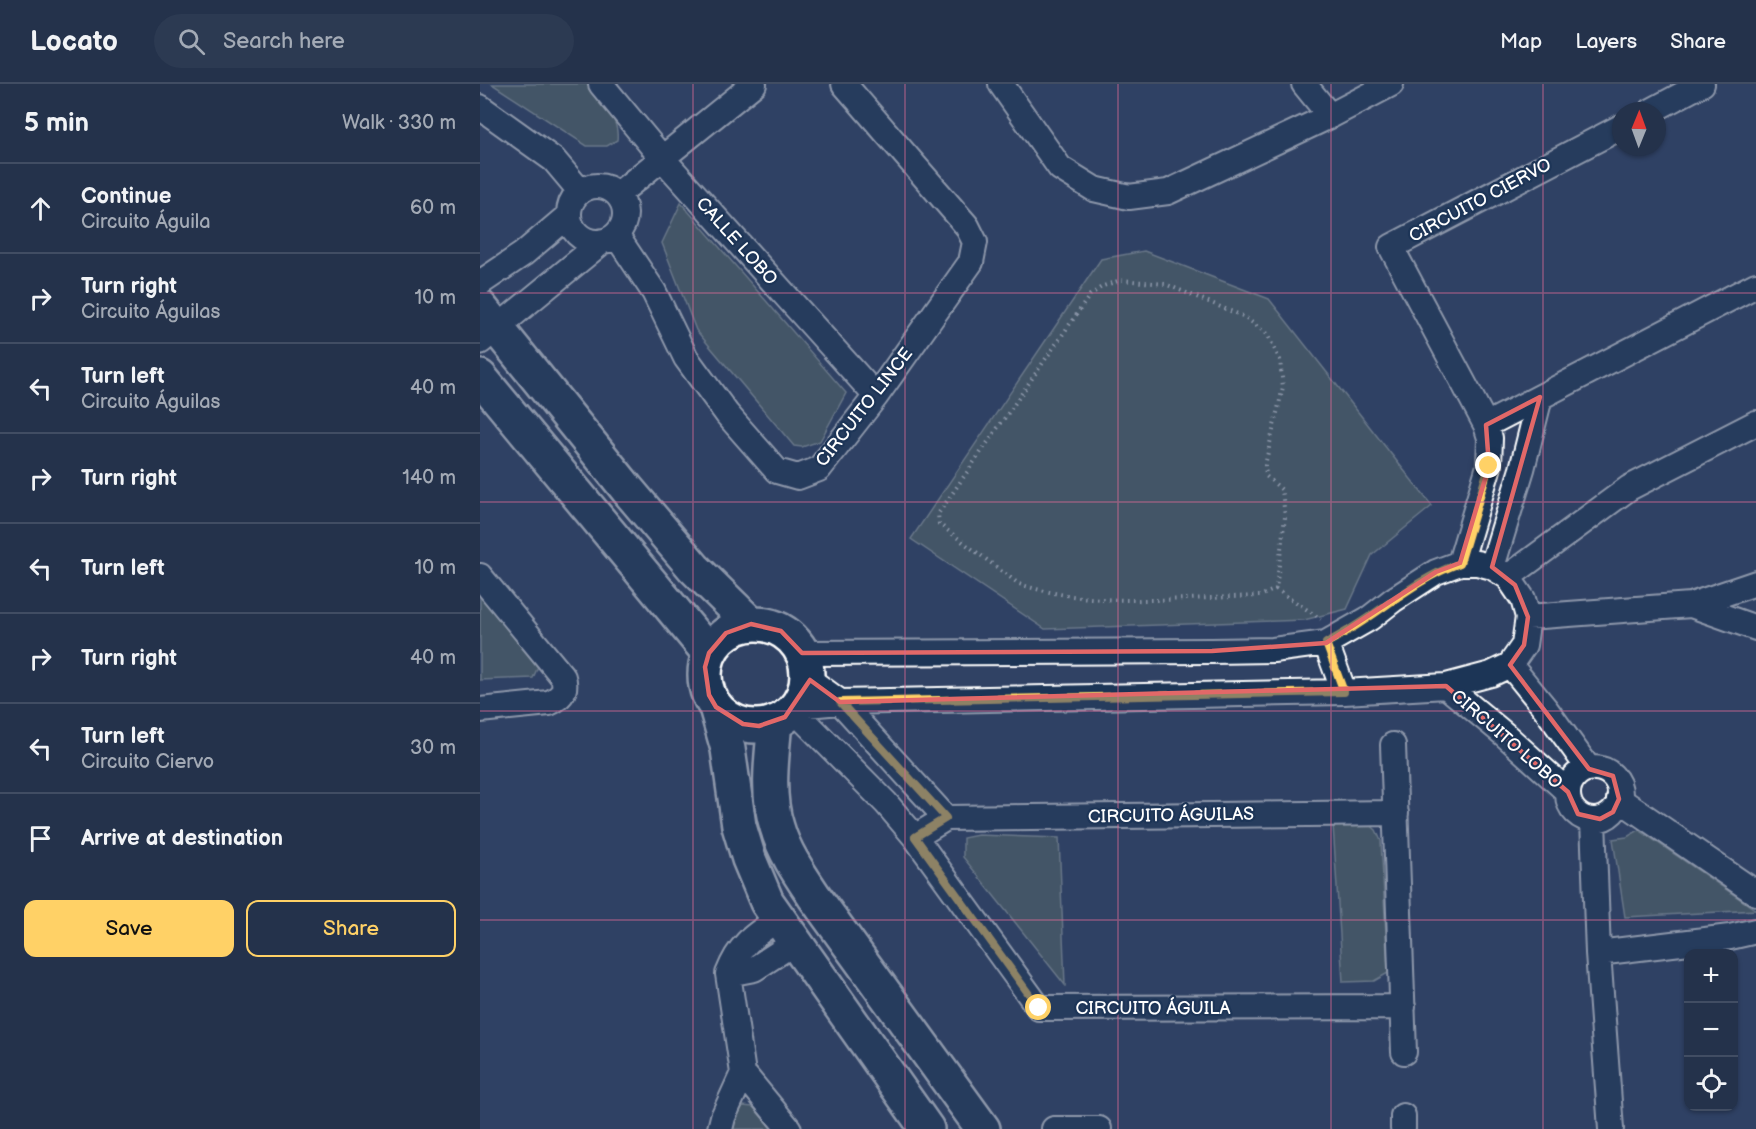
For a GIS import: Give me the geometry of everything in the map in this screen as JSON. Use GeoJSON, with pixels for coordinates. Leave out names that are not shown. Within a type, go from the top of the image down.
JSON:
{"type":"FeatureCollection","features":[{"type":"Feature","properties":{"kind":"street","name":"CALLE LOBO"},"geometry":{"type":"LineString","coordinates":[[601,84],[662,158],[876,396]]}},
{"type":"Feature","properties":{"kind":"street"},"geometry":{"type":"LineString","coordinates":[[618,194],[754,84]]}},
{"type":"Feature","properties":{"kind":"street","name":"CIRCUITO LINCE"},"geometry":{"type":"LineString","coordinates":[[609,238],[654,292],[686,358],[727,414],[777,471],[798,477],[819,469],[876,396],[971,262],[975,242],[967,226],[844,84]]}},
{"type":"Feature","properties":{"kind":"street"},"geometry":{"type":"LineString","coordinates":[[1001,84],[1060,168],[1094,189],[1130,197],[1168,192],[1330,116],[1391,84]]}},
{"type":"Feature","properties":{"kind":"street"},"geometry":{"type":"LineString","coordinates":[[1304,84],[1330,116]]}},
{"type":"Feature","properties":{"kind":"street"},"geometry":{"type":"LineString","coordinates":[[1666,103],[1702,84]]}},
{"type":"Feature","properties":{"kind":"street"},"geometry":{"type":"LineString","coordinates":[[480,107],[554,160],[580,191]]}},
{"type":"Feature","properties":{"kind":"street","name":"CIRCUITO CIERVO"},"geometry":{"type":"LineString","coordinates":[[1460,563],[1489,466],[1490,438],[1486,425],[1391,247],[1612,132]]}},
{"type":"Feature","properties":{"kind":"street"},"geometry":{"type":"LineString","coordinates":[[609,238],[587,240],[580,236],[570,223],[569,215],[573,198],[589,186],[599,185],[610,188],[618,194],[626,210],[622,228],[609,238],[486,326],[687,560],[751,624]]}},
{"type":"Feature","properties":{"kind":"street"},"geometry":{"type":"LineString","coordinates":[[480,283],[523,254],[569,215]]}},
{"type":"Feature","properties":{"kind":"street"},"geometry":{"type":"LineString","coordinates":[[1486,425],[1756,285]]}},
{"type":"Feature","properties":{"kind":"street"},"geometry":{"type":"LineString","coordinates":[[480,377],[709,653]]}},
{"type":"Feature","properties":{"kind":"street"},"geometry":{"type":"LineString","coordinates":[[1500,572],[1540,397]]}},
{"type":"Feature","properties":{"kind":"street"},"geometry":{"type":"LineString","coordinates":[[1500,572],[1629,488],[1756,423]]}},
{"type":"Feature","properties":{"kind":"street"},"geometry":{"type":"LineString","coordinates":[[716,707],[728,718],[743,724],[759,726],[795,694],[1212,651],[1273,650],[1335,638],[1436,572],[1460,563],[1477,563],[1500,572],[1523,599],[1528,617],[1524,645],[1510,665],[1491,674],[1446,686],[1344,692],[840,702],[795,694]]}},
{"type":"Feature","properties":{"kind":"street"},"geometry":{"type":"LineString","coordinates":[[480,576],[563,676],[565,684],[564,692],[559,698],[549,702],[480,710]]}},
{"type":"Feature","properties":{"kind":"street"},"geometry":{"type":"LineString","coordinates":[[1528,617],[1691,605],[1756,584]]}},
{"type":"Feature","properties":{"kind":"street"},"geometry":{"type":"LineString","coordinates":[[1691,605],[1756,628]]}},
{"type":"Feature","properties":{"kind":"street"},"geometry":{"type":"LineString","coordinates":[[927,1129],[786,931],[767,902],[756,879],[743,840],[728,748],[716,707],[705,681],[705,667],[709,653],[726,633],[738,627],[751,624],[766,625],[781,631],[793,640],[795,694],[771,799],[777,830],[814,896],[983,1129]]}},
{"type":"Feature","properties":{"kind":"street"},"geometry":{"type":"LineString","coordinates":[[1335,638],[1344,692]]}},
{"type":"Feature","properties":{"kind":"street","name":"CIRCUITO LOBO"},"geometry":{"type":"LineString","coordinates":[[1510,665],[1545,708],[1589,769]]}},
{"type":"Feature","properties":{"kind":"street","name":"CIRCUITO LOBO"},"geometry":{"type":"LineString","coordinates":[[1446,686],[1504,734],[1568,792]]}},
{"type":"Feature","properties":{"kind":"street","name":"CIRCUITO ÁGUILA"},"geometry":{"type":"LineString","coordinates":[[795,694],[915,837],[1039,1008],[1403,1007]]}},
{"type":"Feature","properties":{"kind":"street"},"geometry":{"type":"LineString","coordinates":[[840,702],[946,818],[915,837]]}},
{"type":"Feature","properties":{"kind":"street"},"geometry":{"type":"LineString","coordinates":[[1393,745],[1404,1052]]}},
{"type":"Feature","properties":{"kind":"street","name":"CIRCUITO LOBO"},"geometry":{"type":"LineString","coordinates":[[1593,820],[1578,814],[1569,801],[1568,792],[1573,780],[1583,771],[1598,769],[1613,776],[1618,783],[1619,799]]}},
{"type":"Feature","properties":{"kind":"street"},"geometry":{"type":"LineString","coordinates":[[1611,1129],[1598,953],[1593,820],[1607,817],[1617,806],[1619,799],[1756,893]]}},
{"type":"Feature","properties":{"kind":"street","name":"CIRCUITO ÁGUILAS"},"geometry":{"type":"LineString","coordinates":[[946,818],[1396,813]]}},
{"type":"Feature","properties":{"kind":"street"},"geometry":{"type":"LineString","coordinates":[[743,840],[777,830]]}},
{"type":"Feature","properties":{"kind":"street"},"geometry":{"type":"LineString","coordinates":[[786,931],[748,939],[732,962],[728,974],[743,1073],[789,1129]]}},
{"type":"Feature","properties":{"kind":"street"},"geometry":{"type":"LineString","coordinates":[[1598,953],[1730,937],[1756,931]]}},
{"type":"Feature","properties":{"kind":"street"},"geometry":{"type":"LineString","coordinates":[[720,1129],[743,1073]]}},
{"type":"Feature","properties":{"kind":"street"},"geometry":{"type":"LineString","coordinates":[[1054,1129],[1099,1129]]}},
{"type":"Feature","properties":{"kind":"path"},"geometry":{"type":"LineString","coordinates":[[1121,280],[1165,284],[1245,318],[1267,334],[1280,360],[1283,387],[1265,465],[1266,476],[1282,490],[1285,517],[1276,589],[1260,596],[1118,600],[1088,599],[1033,589],[1019,584],[939,524],[938,514],[1090,295],[1103,286],[1121,280]]}},
{"type":"Feature","properties":{"kind":"path"},"geometry":{"type":"LineString","coordinates":[[1276,589],[1335,638]]}},
{"type":"Feature","properties":{"kind":"highlighted area"},"geometry":{"type":"Polygon","coordinates":[[[1540,397],[1492,567],[1515,585],[1528,617],[1524,645],[1510,665],[1589,769],[1613,776],[1619,799],[1613,812],[1600,819],[1578,814],[1568,792],[1446,686],[840,702],[810,680],[785,717],[759,726],[743,724],[716,707],[709,695],[705,667],[709,653],[726,633],[751,624],[781,631],[802,653],[1212,651],[1326,643],[1436,572],[1460,563],[1489,466],[1486,425],[1540,397]]]}},
{"type":"Feature","properties":{"kind":"shaded area"},"geometry":{"type":"Polygon","coordinates":[[[492,84],[587,84],[612,116],[617,140],[607,146],[587,146],[492,84]]]}},
{"type":"Feature","properties":{"kind":"shaded area"},"geometry":{"type":"Polygon","coordinates":[[[681,203],[846,393],[820,441],[802,447],[794,446],[696,330],[662,243],[681,203]]]}},
{"type":"Feature","properties":{"kind":"shaded area"},"geometry":{"type":"Polygon","coordinates":[[[1144,251],[1269,299],[1432,506],[1372,555],[1347,609],[1304,620],[1045,629],[911,539],[1101,259],[1144,251]]]}},
{"type":"Feature","properties":{"kind":"shaded area"},"geometry":{"type":"Polygon","coordinates":[[[480,584],[539,664],[533,678],[480,680],[480,584]]]}},
{"type":"Feature","properties":{"kind":"shaded area"},"geometry":{"type":"Polygon","coordinates":[[[1368,823],[1376,830],[1381,841],[1388,973],[1374,981],[1343,982],[1333,824],[1368,823]]]}},
{"type":"Feature","properties":{"kind":"shaded area"},"geometry":{"type":"Polygon","coordinates":[[[1639,830],[1756,910],[1625,917],[1613,839],[1627,837],[1639,830]]]}},
{"type":"Feature","properties":{"kind":"shaded area"},"geometry":{"type":"Polygon","coordinates":[[[978,835],[1059,838],[1065,985],[963,857],[963,838],[978,835]]]}},
{"type":"Feature","properties":{"kind":"shaded area"},"geometry":{"type":"Polygon","coordinates":[[[743,1106],[753,1107],[772,1129],[730,1129],[743,1106]]]}},
{"type":"Feature","properties":{"kind":"route"},"geometry":{"type":"LineString","coordinates":[[1039,1008],[915,837],[946,818],[840,702],[1344,692],[1326,643],[1370,618],[1436,572],[1460,563],[1489,466]]}}]}
